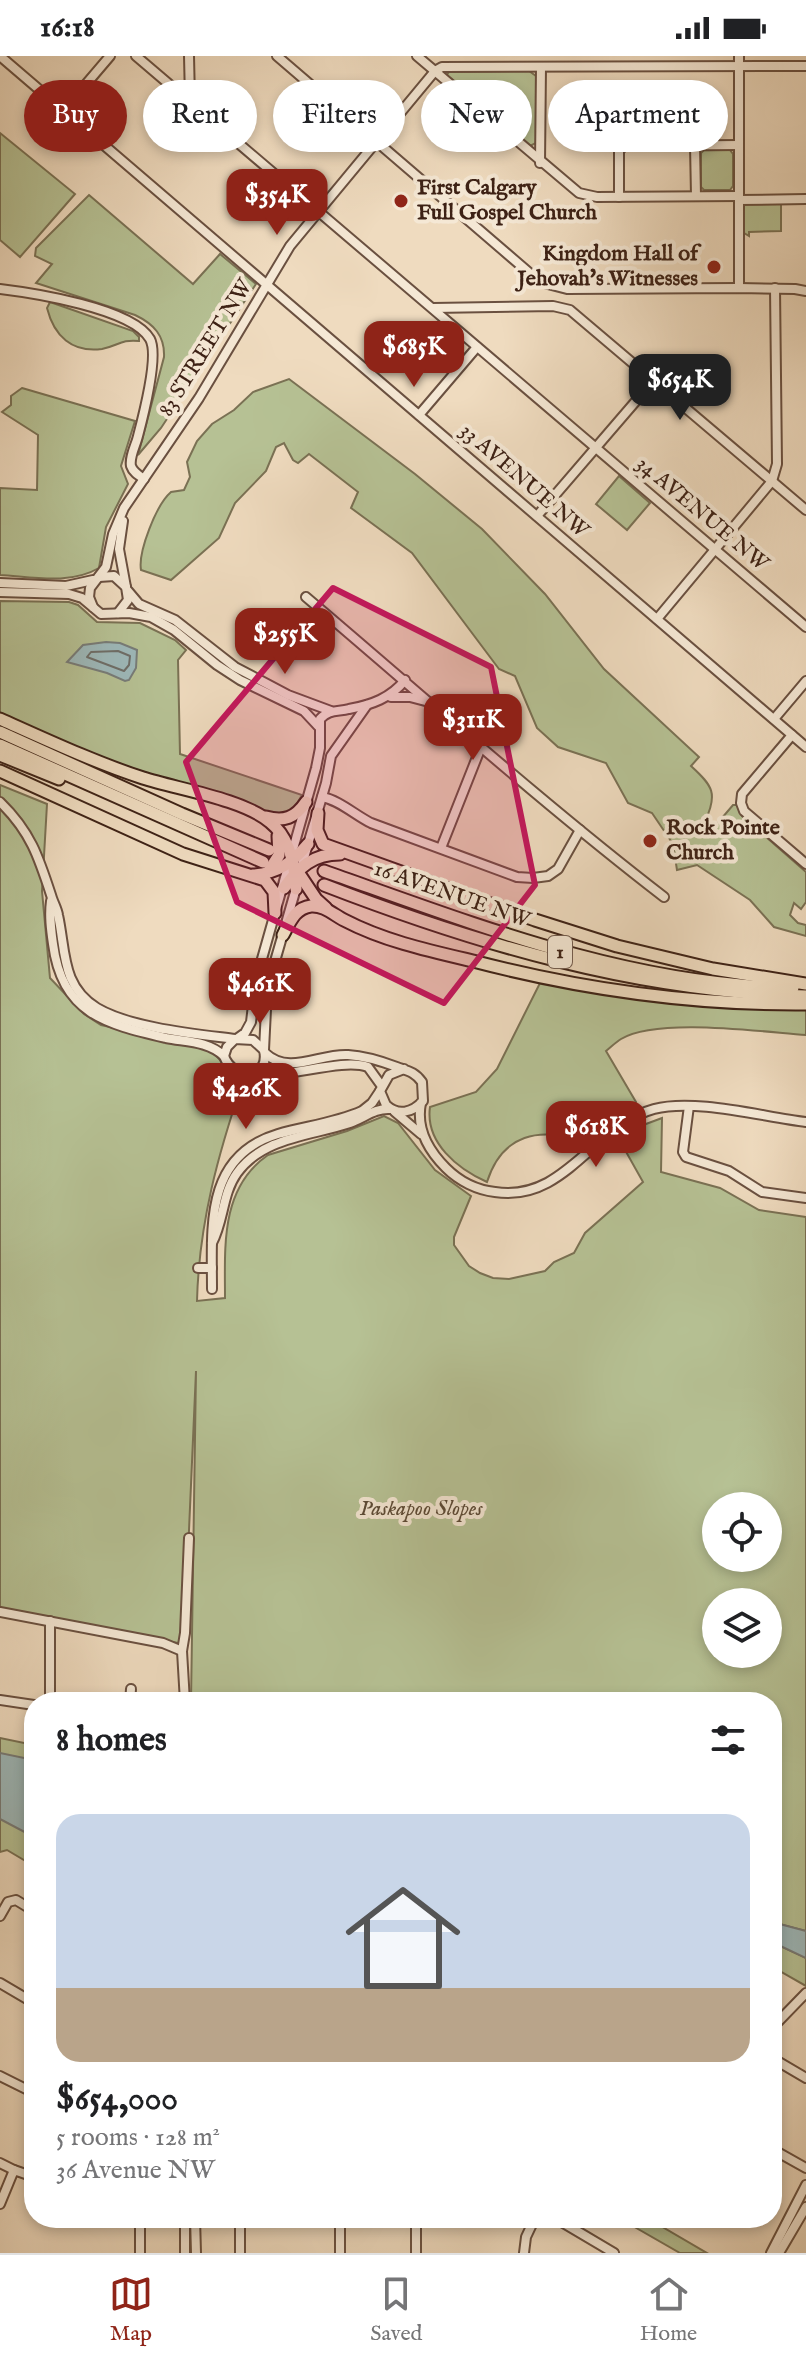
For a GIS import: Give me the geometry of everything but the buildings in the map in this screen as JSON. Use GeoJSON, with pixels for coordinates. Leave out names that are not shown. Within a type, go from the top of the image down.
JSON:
{"type":"FeatureCollection","features":[{"type":"Feature","properties":{"kind":"highway"},"geometry":{"type":"LineString","coordinates":[[0,719],[103,763],[262,816],[275,826],[316,899],[330,911],[351,923],[415,946],[527,974],[703,1000],[806,1004]]}},
{"type":"Feature","properties":{"kind":"highway"},"geometry":{"type":"LineString","coordinates":[[0,732],[126,790],[269,850]]}},
{"type":"Feature","properties":{"kind":"highway"},"geometry":{"type":"LineString","coordinates":[[0,745],[131,805],[257,870],[271,885],[275,895],[275,913]]}},
{"type":"Feature","properties":{"kind":"highway"},"geometry":{"type":"LineString","coordinates":[[0,755],[131,805]]}},
{"type":"Feature","properties":{"kind":"highway"},"geometry":{"type":"LineString","coordinates":[[0,774],[96,813],[183,854],[257,870],[271,869],[279,855],[280,844],[275,826]]}},
{"type":"Feature","properties":{"kind":"highway"},"geometry":{"type":"LineString","coordinates":[[262,816],[288,819],[306,802]]}},
{"type":"Feature","properties":{"kind":"highway"},"geometry":{"type":"LineString","coordinates":[[318,813],[317,830],[323,844],[535,920],[617,946],[713,969],[806,986]]}},
{"type":"Feature","properties":{"kind":"highway"},"geometry":{"type":"LineString","coordinates":[[290,888],[295,864],[308,844]]}},
{"type":"Feature","properties":{"kind":"highway"},"geometry":{"type":"LineString","coordinates":[[257,870],[332,854],[361,857]]}},
{"type":"Feature","properties":{"kind":"highway","name":"16 AVENUE NW"},"geometry":{"type":"LineString","coordinates":[[324,871],[494,932],[577,956],[685,977],[806,986]]}},
{"type":"Feature","properties":{"kind":"highway","name":"16 AVENUE NW"},"geometry":{"type":"LineString","coordinates":[[324,885],[437,927],[562,963],[679,985],[806,996]]}},
{"type":"Feature","properties":{"kind":"highway"},"geometry":{"type":"LineString","coordinates":[[283,935],[301,909],[313,906],[330,911]]}},
{"type":"Feature","properties":{"kind":"street","name":"33 AVENUE NW"},"geometry":{"type":"LineString","coordinates":[[0,56],[28,80]]}},
{"type":"Feature","properties":{"kind":"street"},"geometry":{"type":"LineString","coordinates":[[90,80],[110,56]]}},
{"type":"Feature","properties":{"kind":"street","name":"34 AVENUE NW"},"geometry":{"type":"LineString","coordinates":[[136,56],[166,80]]}},
{"type":"Feature","properties":{"kind":"street"},"geometry":{"type":"LineString","coordinates":[[189,56],[190,80]]}},
{"type":"Feature","properties":{"kind":"street"},"geometry":{"type":"LineString","coordinates":[[417,56],[579,193],[591,197],[806,199]]}},
{"type":"Feature","properties":{"kind":"street"},"geometry":{"type":"LineString","coordinates":[[739,56],[739,288]]}},
{"type":"Feature","properties":{"kind":"street"},"geometry":{"type":"LineString","coordinates":[[279,57],[305,80]]}},
{"type":"Feature","properties":{"kind":"street"},"geometry":{"type":"LineString","coordinates":[[435,71],[442,67],[806,66]]}},
{"type":"Feature","properties":{"kind":"street"},"geometry":{"type":"LineString","coordinates":[[540,163],[541,67]]}},
{"type":"Feature","properties":{"kind":"street","name":"83 STREET NW"},"geometry":{"type":"LineString","coordinates":[[405,107],[435,71]]}},
{"type":"Feature","properties":{"kind":"street"},"geometry":{"type":"LineString","coordinates":[[728,145],[739,145]]}},
{"type":"Feature","properties":{"kind":"street","name":"33 AVENUE NW"},"geometry":{"type":"LineString","coordinates":[[113,152],[806,747]]}},
{"type":"Feature","properties":{"kind":"street","name":"34 AVENUE NW"},"geometry":{"type":"LineString","coordinates":[[251,152],[806,627]]}},
{"type":"Feature","properties":{"kind":"street","name":"83 STREET NW"},"geometry":{"type":"LineString","coordinates":[[98,578],[109,560],[117,523],[131,498],[199,398],[290,246],[367,152]]}},
{"type":"Feature","properties":{"kind":"street"},"geometry":{"type":"LineString","coordinates":[[388,152],[531,276],[549,286],[567,289],[775,288],[806,291]]}},
{"type":"Feature","properties":{"kind":"street"},"geometry":{"type":"LineString","coordinates":[[619,152],[619,197]]}},
{"type":"Feature","properties":{"kind":"street"},"geometry":{"type":"LineString","coordinates":[[695,152],[696,196]]}},
{"type":"Feature","properties":{"kind":"street"},"geometry":{"type":"LineString","coordinates":[[795,289],[806,285]]}},
{"type":"Feature","properties":{"kind":"street"},"geometry":{"type":"LineString","coordinates":[[657,619],[772,481],[777,464],[775,288]]}},
{"type":"Feature","properties":{"kind":"street"},"geometry":{"type":"LineString","coordinates":[[0,289],[46,295],[103,311],[138,327],[150,339],[153,359],[139,435],[130,463],[144,479]]}},
{"type":"Feature","properties":{"kind":"street"},"geometry":{"type":"LineString","coordinates":[[432,308],[553,306],[570,310],[806,510]]}},
{"type":"Feature","properties":{"kind":"street"},"geometry":{"type":"LineString","coordinates":[[419,415],[477,347]]}},
{"type":"Feature","properties":{"kind":"street"},"geometry":{"type":"LineString","coordinates":[[537,516],[654,380]]}},
{"type":"Feature","properties":{"kind":"street","name":"83 STREET NW"},"geometry":{"type":"LineString","coordinates":[[127,589],[119,549],[120,528],[131,498]]}},
{"type":"Feature","properties":{"kind":"street"},"geometry":{"type":"LineString","coordinates":[[0,583],[70,586],[114,576],[139,604],[175,620],[240,671],[288,695],[348,718],[347,736]]}},
{"type":"Feature","properties":{"kind":"street"},"geometry":{"type":"LineString","coordinates":[[93,607],[89,593],[98,578]]}},
{"type":"Feature","properties":{"kind":"street"},"geometry":{"type":"LineString","coordinates":[[113,615],[127,604],[127,589]]}},
{"type":"Feature","properties":{"kind":"street"},"geometry":{"type":"LineString","coordinates":[[0,592],[74,595],[101,614],[136,614],[160,621],[225,671],[304,711],[330,742],[347,736]]}},
{"type":"Feature","properties":{"kind":"street"},"geometry":{"type":"LineString","coordinates":[[306,597],[580,830],[664,897]]}},
{"type":"Feature","properties":{"kind":"street"},"geometry":{"type":"LineString","coordinates":[[295,864],[320,748],[322,716],[386,697],[396,692],[405,680]]}},
{"type":"Feature","properties":{"kind":"street"},"geometry":{"type":"LineString","coordinates":[[774,719],[806,681]]}},
{"type":"Feature","properties":{"kind":"street"},"geometry":{"type":"LineString","coordinates":[[386,697],[410,697],[431,702]]}},
{"type":"Feature","properties":{"kind":"street"},"geometry":{"type":"LineString","coordinates":[[308,844],[331,756],[367,705]]}},
{"type":"Feature","properties":{"kind":"street"},"geometry":{"type":"LineString","coordinates":[[792,735],[742,794],[741,803],[744,811],[806,864]]}},
{"type":"Feature","properties":{"kind":"street"},"geometry":{"type":"LineString","coordinates":[[441,848],[481,747]]}},
{"type":"Feature","properties":{"kind":"street"},"geometry":{"type":"LineString","coordinates":[[322,797],[334,800],[371,823],[517,877],[548,876],[558,869],[580,830]]}},
{"type":"Feature","properties":{"kind":"street"},"geometry":{"type":"LineString","coordinates":[[0,802],[15,817],[41,861],[58,914],[65,967],[76,988],[92,1004],[109,1013],[178,1031],[253,1040],[273,1059],[287,1063],[346,1054],[404,1069],[414,1073],[422,1082],[419,1116],[423,1135]]}},
{"type":"Feature","properties":{"kind":"street"},"geometry":{"type":"LineString","coordinates":[[224,1056],[227,1047],[248,1030],[253,1017],[256,980],[275,913],[290,888]]}},
{"type":"Feature","properties":{"kind":"street"},"geometry":{"type":"LineString","coordinates":[[249,1076],[261,1068],[267,989],[283,935],[290,888]]}},
{"type":"Feature","properties":{"kind":"street"},"geometry":{"type":"LineString","coordinates":[[52,898],[49,915],[59,973],[67,989],[83,1008],[110,1024],[209,1046],[224,1056],[233,1071],[249,1076],[306,1071],[347,1063],[368,1067],[381,1088],[382,1098],[392,1110],[423,1135],[437,1157],[459,1178],[480,1189],[507,1193],[537,1188],[553,1181],[635,1117],[670,1106],[806,1122]]}},
{"type":"Feature","properties":{"kind":"street"},"geometry":{"type":"LineString","coordinates":[[212,1289],[210,1232],[220,1187],[238,1156],[266,1139],[347,1118],[362,1111],[372,1103],[389,1075],[404,1069]]}},
{"type":"Feature","properties":{"kind":"street"},"geometry":{"type":"LineString","coordinates":[[212,1244],[229,1188],[236,1174],[254,1155],[284,1141],[350,1123],[377,1110],[408,1111],[421,1103]]}},
{"type":"Feature","properties":{"kind":"street"},"geometry":{"type":"LineString","coordinates":[[689,1106],[683,1152],[686,1157],[729,1171],[762,1192],[806,1198]]}},
{"type":"Feature","properties":{"kind":"street"},"geometry":{"type":"LineString","coordinates":[[198,1268],[212,1268]]}},
{"type":"Feature","properties":{"kind":"street"},"geometry":{"type":"LineString","coordinates":[[184,1692],[182,1651],[189,1538]]}},
{"type":"Feature","properties":{"kind":"street"},"geometry":{"type":"LineString","coordinates":[[0,1612],[163,1643],[182,1651]]}},
{"type":"Feature","properties":{"kind":"street"},"geometry":{"type":"LineString","coordinates":[[50,1621],[50,1692]]}},
{"type":"Feature","properties":{"kind":"street"},"geometry":{"type":"LineString","coordinates":[[0,1700],[24,1704]]}},
{"type":"Feature","properties":{"kind":"street"},"geometry":{"type":"LineString","coordinates":[[0,1916],[8,1902],[16,1900],[24,1905]]}},
{"type":"Feature","properties":{"kind":"street"},"geometry":{"type":"LineString","coordinates":[[0,1983],[24,1997]]}},
{"type":"Feature","properties":{"kind":"street"},"geometry":{"type":"LineString","coordinates":[[782,2018],[806,1993]]}},
{"type":"Feature","properties":{"kind":"street"},"geometry":{"type":"LineString","coordinates":[[782,2064],[806,2078]]}},
{"type":"Feature","properties":{"kind":"street"},"geometry":{"type":"LineString","coordinates":[[0,2076],[24,2088]]}},
{"type":"Feature","properties":{"kind":"street"},"geometry":{"type":"LineString","coordinates":[[782,2155],[806,2168]]}},
{"type":"Feature","properties":{"kind":"street"},"geometry":{"type":"LineString","coordinates":[[0,2163],[24,2174]]}},
{"type":"Feature","properties":{"kind":"street"},"geometry":{"type":"LineString","coordinates":[[0,2204],[14,2170]]}},
{"type":"Feature","properties":{"kind":"street"},"geometry":{"type":"LineString","coordinates":[[771,2253],[806,2185]]}},
{"type":"Feature","properties":{"kind":"street"},"geometry":{"type":"LineString","coordinates":[[791,2253],[781,2250],[806,2207]]}},
{"type":"Feature","properties":{"kind":"street"},"geometry":{"type":"LineString","coordinates":[[140,2228],[140,2253]]}},
{"type":"Feature","properties":{"kind":"street"},"geometry":{"type":"LineString","coordinates":[[185,2228],[185,2253]]}},
{"type":"Feature","properties":{"kind":"street"},"geometry":{"type":"LineString","coordinates":[[195,2228],[196,2253]]}},
{"type":"Feature","properties":{"kind":"street"},"geometry":{"type":"LineString","coordinates":[[240,2228],[240,2253]]}},
{"type":"Feature","properties":{"kind":"street"},"geometry":{"type":"LineString","coordinates":[[340,2228],[340,2253]]}},
{"type":"Feature","properties":{"kind":"street"},"geometry":{"type":"LineString","coordinates":[[416,2228],[416,2253]]}},
{"type":"Feature","properties":{"kind":"street"},"geometry":{"type":"LineString","coordinates":[[524,2253],[530,2228]]}},
{"type":"Feature","properties":{"kind":"street"},"geometry":{"type":"LineString","coordinates":[[572,2228],[614,2253]]}},
{"type":"Feature","properties":{"kind":"highlighted area"},"geometry":{"type":"Polygon","coordinates":[[[333,588],[491,667],[535,885],[444,1003],[237,902],[186,762],[333,588]]]}},
{"type":"Feature","properties":{"kind":"green space"},"geometry":{"type":"Polygon","coordinates":[[[529,71],[536,76],[536,143],[532,145],[532,80],[451,80],[446,76],[449,72],[529,71]]]}},
{"type":"Feature","properties":{"kind":"green space"},"geometry":{"type":"Polygon","coordinates":[[[0,133],[75,194],[20,257],[0,240],[0,133]]]}},
{"type":"Feature","properties":{"kind":"green space"},"geometry":{"type":"Polygon","coordinates":[[[730,150],[733,154],[733,186],[730,190],[704,190],[701,187],[701,153],[730,150]]]}},
{"type":"Feature","properties":{"kind":"green space"},"geometry":{"type":"Polygon","coordinates":[[[89,195],[193,284],[220,254],[256,284],[161,428],[138,455],[164,357],[160,337],[148,322],[135,315],[36,283],[52,264],[35,256],[36,248],[89,195]]]}},
{"type":"Feature","properties":{"kind":"green space"},"geometry":{"type":"Polygon","coordinates":[[[744,203],[781,203],[781,231],[749,232],[749,236],[744,233],[744,203]]]}},
{"type":"Feature","properties":{"kind":"green space"},"geometry":{"type":"Polygon","coordinates":[[[50,302],[133,331],[139,341],[91,350],[73,345],[54,327],[47,308],[50,302]]]}},
{"type":"Feature","properties":{"kind":"green space"},"geometry":{"type":"Polygon","coordinates":[[[289,379],[482,529],[545,594],[604,669],[699,757],[691,766],[711,791],[711,804],[705,821],[708,827],[716,825],[733,805],[738,805],[742,816],[806,872],[806,902],[801,909],[794,903],[790,915],[798,923],[806,925],[806,936],[774,927],[750,900],[697,865],[677,870],[673,844],[652,813],[628,803],[606,763],[558,747],[537,728],[515,676],[499,669],[412,553],[351,508],[358,492],[309,454],[298,463],[284,443],[276,447],[266,471],[235,503],[219,538],[171,580],[141,570],[142,552],[154,518],[171,492],[184,490],[190,477],[187,462],[197,441],[212,424],[234,410],[253,392],[289,379]]]}},
{"type":"Feature","properties":{"kind":"green space"},"geometry":{"type":"Polygon","coordinates":[[[22,388],[135,421],[121,466],[128,484],[106,527],[99,568],[76,577],[51,579],[0,575],[0,488],[37,490],[38,435],[2,412],[11,405],[11,396],[22,388]]]}},
{"type":"Feature","properties":{"kind":"green space"},"geometry":{"type":"Polygon","coordinates":[[[619,476],[650,503],[627,530],[596,504],[619,476]]]}},
{"type":"Feature","properties":{"kind":"green space"},"geometry":{"type":"Polygon","coordinates":[[[0,601],[69,602],[78,605],[97,622],[140,623],[175,640],[186,650],[178,660],[180,754],[302,795],[291,814],[272,817],[234,801],[110,761],[0,715],[0,601]]]}},
{"type":"Feature","properties":{"kind":"green space","name":"Paskapoo Slopes"},"geometry":{"type":"Polygon","coordinates":[[[0,785],[47,804],[42,891],[50,978],[84,1014],[101,1025],[206,1048],[230,1073],[243,1081],[211,1189],[197,1301],[225,1298],[228,1220],[241,1184],[252,1169],[268,1155],[347,1131],[384,1116],[398,1123],[435,1170],[471,1196],[454,1237],[454,1245],[469,1266],[493,1278],[509,1279],[545,1271],[554,1262],[574,1253],[585,1233],[643,1182],[620,1141],[638,1127],[662,1118],[661,1172],[720,1188],[759,1210],[806,1217],[806,1931],[782,1925],[782,1692],[191,1692],[196,1371],[184,1644],[0,1612],[0,785]]]}},
{"type":"Feature","properties":{"kind":"green space"},"geometry":{"type":"Polygon","coordinates":[[[541,981],[806,1009],[806,1035],[684,1027],[638,1032],[621,1039],[606,1051],[636,1102],[583,1142],[552,1135],[524,1138],[502,1153],[487,1182],[465,1170],[438,1143],[430,1120],[430,1107],[476,1092],[497,1069],[541,981]]]}},
{"type":"Feature","properties":{"kind":"green space"},"geometry":{"type":"Polygon","coordinates":[[[0,1738],[24,1743],[24,1860],[7,1850],[0,1852],[0,1738]]]}},
{"type":"Feature","properties":{"kind":"green space"},"geometry":{"type":"Polygon","coordinates":[[[782,1947],[806,1958],[806,1986],[782,1972],[782,1947]]]}},
{"type":"Feature","properties":{"kind":"green space"},"geometry":{"type":"Polygon","coordinates":[[[636,2228],[664,2228],[707,2253],[680,2253],[636,2228]]]}},
{"type":"Feature","properties":{"kind":"water"},"geometry":{"type":"Polygon","coordinates":[[[120,643],[137,650],[136,668],[129,680],[67,662],[83,645],[120,643]]]}},
{"type":"Feature","properties":{"kind":"water"},"geometry":{"type":"Polygon","coordinates":[[[0,1753],[24,1758],[24,1832],[0,1819],[0,1753]]]}},
{"type":"Feature","properties":{"kind":"water"},"geometry":{"type":"Polygon","coordinates":[[[782,1925],[806,1931],[806,1958],[782,1947],[782,1925]]]}},
{"type":"Feature","properties":{"kind":"place","name":"First Calgary Full Gospel Church"},"geometry":{"type":"Point","coordinates":[401,201]}},
{"type":"Feature","properties":{"kind":"place","name":"Kingdom Hall of Jehovah's Witnesses"},"geometry":{"type":"Point","coordinates":[714,267]}},
{"type":"Feature","properties":{"kind":"place","name":"Rock Pointe Church"},"geometry":{"type":"Point","coordinates":[650,841]}}]}
